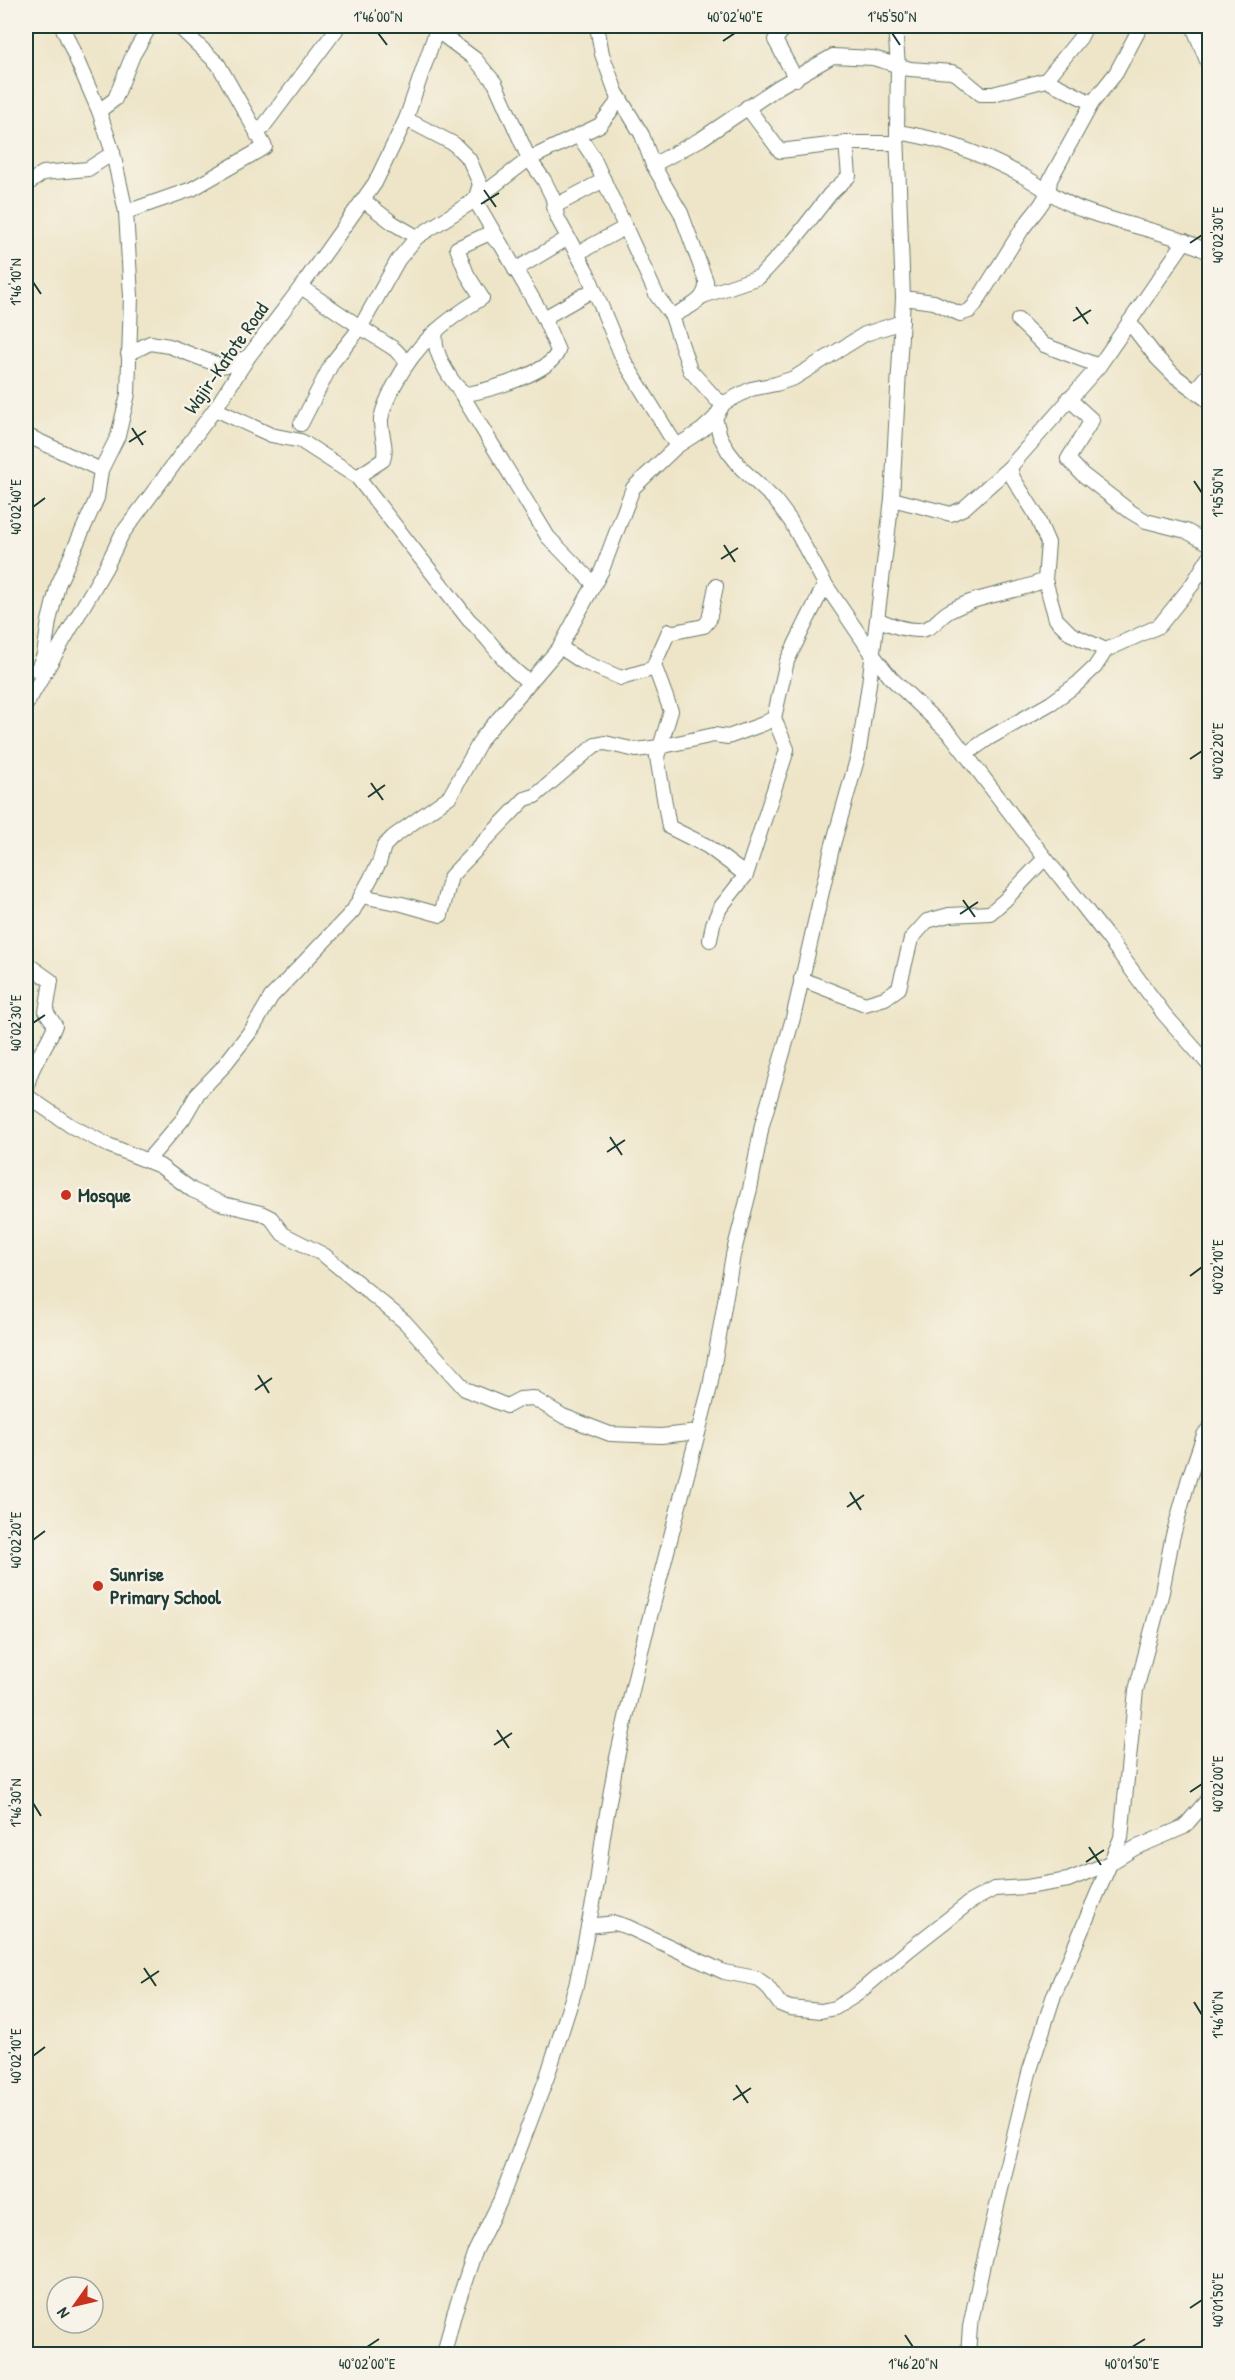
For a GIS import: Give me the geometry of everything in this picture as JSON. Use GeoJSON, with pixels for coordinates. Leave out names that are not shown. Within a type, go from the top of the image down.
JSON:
{"type":"FeatureCollection","features":[{"type":"Feature","properties":{"kind":"street"},"geometry":{"type":"LineString","coordinates":[[26,699],[44,655],[58,585],[97,498],[101,470],[118,436],[128,394],[131,296],[126,212],[113,153],[99,111],[62,26]]}},
{"type":"Feature","properties":{"kind":"street"},"geometry":{"type":"LineString","coordinates":[[99,111],[115,99],[133,55],[150,26]]}},
{"type":"Feature","properties":{"kind":"street"},"geometry":{"type":"LineString","coordinates":[[126,212],[192,189],[265,147],[256,135],[218,64],[178,26]]}},
{"type":"Feature","properties":{"kind":"street"},"geometry":{"type":"LineString","coordinates":[[256,135],[337,26]]}},
{"type":"Feature","properties":{"kind":"street"},"geometry":{"type":"LineString","coordinates":[[597,26],[602,54],[620,99],[642,135],[652,165],[667,186],[681,213],[706,281],[707,289],[697,303],[672,316]]}},
{"type":"Feature","properties":{"kind":"street"},"geometry":{"type":"LineString","coordinates":[[786,26],[775,40],[796,79]]}},
{"type":"Feature","properties":{"kind":"street"},"geometry":{"type":"LineString","coordinates":[[444,2355],[454,2314],[474,2254],[500,2201],[547,2078],[576,1986],[597,1883],[616,1762],[641,1651],[710,1388],[733,1255],[750,1189],[762,1125],[801,979],[832,848],[858,756],[892,499],[902,322],[897,138],[898,66],[895,26]]}},
{"type":"Feature","properties":{"kind":"street"},"geometry":{"type":"LineString","coordinates":[[652,165],[701,139],[747,107],[833,56],[873,58],[898,66],[957,74],[981,94],[993,94],[1046,80],[1080,38],[1086,26]]}},
{"type":"Feature","properties":{"kind":"street"},"geometry":{"type":"LineString","coordinates":[[903,298],[934,302],[960,314],[969,311],[1049,191],[1050,180],[1092,103],[1116,73],[1141,26]]}},
{"type":"Feature","properties":{"kind":"street"},"geometry":{"type":"LineString","coordinates":[[1193,26],[1209,68]]}},
{"type":"Feature","properties":{"kind":"street"},"geometry":{"type":"LineString","coordinates":[[437,28],[489,73],[529,159],[552,196],[554,207],[568,238],[578,253],[623,359],[677,446]]}},
{"type":"Feature","properties":{"kind":"street","name":"Wajir-Katote Road"},"geometry":{"type":"LineString","coordinates":[[26,705],[106,567],[122,534],[375,183],[406,119],[437,28]]}},
{"type":"Feature","properties":{"kind":"street"},"geometry":{"type":"LineString","coordinates":[[1046,80],[1092,103]]}},
{"type":"Feature","properties":{"kind":"street"},"geometry":{"type":"LineString","coordinates":[[301,424],[332,363],[360,328],[398,260],[417,237],[475,200],[529,159],[554,145],[600,126],[620,99]]}},
{"type":"Feature","properties":{"kind":"street"},"geometry":{"type":"LineString","coordinates":[[747,107],[780,151],[919,135],[999,163],[1059,199],[1083,210],[1185,241],[1209,253]]}},
{"type":"Feature","properties":{"kind":"street"},"geometry":{"type":"LineString","coordinates":[[406,119],[454,144],[469,159],[480,184],[475,200],[544,318],[558,351],[553,361],[516,380],[480,392],[467,394],[459,390]]}},
{"type":"Feature","properties":{"kind":"street"},"geometry":{"type":"LineString","coordinates":[[579,136],[593,157],[657,296],[672,316],[690,370],[716,399],[724,403]]}},
{"type":"Feature","properties":{"kind":"street"},"geometry":{"type":"LineString","coordinates":[[703,296],[759,277],[795,239],[830,194],[849,176],[846,143]]}},
{"type":"Feature","properties":{"kind":"street"},"geometry":{"type":"LineString","coordinates":[[26,184],[43,173],[88,169],[113,153]]}},
{"type":"Feature","properties":{"kind":"street"},"geometry":{"type":"LineString","coordinates":[[554,207],[603,180]]}},
{"type":"Feature","properties":{"kind":"street"},"geometry":{"type":"LineString","coordinates":[[364,201],[393,224],[417,237]]}},
{"type":"Feature","properties":{"kind":"street"},"geometry":{"type":"LineString","coordinates":[[578,253],[626,227]]}},
{"type":"Feature","properties":{"kind":"street"},"geometry":{"type":"LineString","coordinates":[[357,477],[382,460],[385,450],[381,435],[381,418],[387,399],[407,361],[436,331],[458,313],[482,298],[467,274],[457,248],[490,232],[515,270]]}},
{"type":"Feature","properties":{"kind":"street"},"geometry":{"type":"LineString","coordinates":[[515,270],[568,238]]}},
{"type":"Feature","properties":{"kind":"street"},"geometry":{"type":"LineString","coordinates":[[892,499],[951,514],[964,508],[1010,467],[1068,398],[1099,366],[1185,241]]}},
{"type":"Feature","properties":{"kind":"street"},"geometry":{"type":"LineString","coordinates":[[301,287],[398,351],[402,359],[407,361]]}},
{"type":"Feature","properties":{"kind":"street"},"geometry":{"type":"LineString","coordinates":[[544,318],[593,290]]}},
{"type":"Feature","properties":{"kind":"street"},"geometry":{"type":"LineString","coordinates":[[1018,320],[1044,345],[1099,366]]}},
{"type":"Feature","properties":{"kind":"street"},"geometry":{"type":"LineString","coordinates":[[147,1161],[183,1119],[198,1093],[222,1068],[253,1028],[271,997],[353,911],[379,863],[384,846],[450,796],[483,738],[560,647],[602,570],[633,488],[677,446],[702,430],[715,418],[724,403],[751,389],[794,378],[865,334],[902,322]]}},
{"type":"Feature","properties":{"kind":"street"},"geometry":{"type":"LineString","coordinates":[[1129,322],[1157,358],[1175,376],[1209,402]]}},
{"type":"Feature","properties":{"kind":"street"},"geometry":{"type":"LineString","coordinates":[[436,331],[437,352],[548,537],[594,584]]}},
{"type":"Feature","properties":{"kind":"street"},"geometry":{"type":"LineString","coordinates":[[128,354],[150,343],[169,346],[221,366],[233,364],[249,356]]}},
{"type":"Feature","properties":{"kind":"street"},"geometry":{"type":"LineString","coordinates":[[1195,390],[1209,372]]}},
{"type":"Feature","properties":{"kind":"street"},"geometry":{"type":"LineString","coordinates":[[1068,398],[1092,420],[1068,459],[1082,474],[1131,512],[1146,520],[1186,531],[1209,544]]}},
{"type":"Feature","properties":{"kind":"street"},"geometry":{"type":"LineString","coordinates":[[214,409],[271,435],[301,441],[357,477],[469,620],[480,629],[518,675],[530,682]]}},
{"type":"Feature","properties":{"kind":"street"},"geometry":{"type":"LineString","coordinates":[[715,418],[720,436],[728,451],[742,469],[775,500],[785,513],[803,539],[825,584],[873,655],[891,678],[944,728],[966,754],[1164,1014],[1209,1066]]}},
{"type":"Feature","properties":{"kind":"street"},"geometry":{"type":"LineString","coordinates":[[26,435],[101,470]]}},
{"type":"Feature","properties":{"kind":"street"},"geometry":{"type":"LineString","coordinates":[[1010,467],[1013,478],[1035,513],[1048,543],[1046,580],[1053,612],[1061,627],[1078,639],[1106,650]]}},
{"type":"Feature","properties":{"kind":"street"},"geometry":{"type":"LineString","coordinates":[[966,754],[989,738],[1051,703],[1077,684],[1095,667],[1106,650],[1149,633],[1159,626],[1192,585],[1209,556]]}},
{"type":"Feature","properties":{"kind":"street"},"geometry":{"type":"LineString","coordinates":[[877,619],[894,627],[919,631],[936,624],[947,613],[987,595],[1011,592],[1046,580]]}},
{"type":"Feature","properties":{"kind":"street"},"geometry":{"type":"LineString","coordinates":[[710,940],[713,924],[720,908],[746,875],[787,749],[774,718],[787,661],[825,584]]}},
{"type":"Feature","properties":{"kind":"street"},"geometry":{"type":"LineString","coordinates":[[716,586],[709,620],[704,626],[698,628],[669,631],[654,665],[671,711],[659,747],[658,766],[669,827],[707,846],[746,875]]}},
{"type":"Feature","properties":{"kind":"street"},"geometry":{"type":"LineString","coordinates":[[560,647],[581,661],[621,678],[655,668]]}},
{"type":"Feature","properties":{"kind":"street"},"geometry":{"type":"LineString","coordinates":[[361,896],[441,915],[451,876],[525,799],[535,796],[595,745],[605,743],[636,750],[714,735],[728,737],[774,718]]}},
{"type":"Feature","properties":{"kind":"street"},"geometry":{"type":"LineString","coordinates":[[801,979],[865,1004],[885,998],[899,988],[911,939],[927,921],[949,915],[990,912],[1005,900],[1045,858]]}},
{"type":"Feature","properties":{"kind":"street"},"geometry":{"type":"LineString","coordinates":[[26,963],[51,981],[46,1012],[55,1025],[50,1040],[30,1075],[26,1087],[27,1096],[71,1126],[108,1145],[160,1166],[192,1190],[223,1204],[261,1213],[271,1218],[283,1234],[324,1255],[405,1322],[465,1389],[507,1406],[520,1399],[533,1398],[563,1416],[610,1434],[662,1436],[698,1432]]}},
{"type":"Feature","properties":{"kind":"street"},"geometry":{"type":"LineString","coordinates":[[969,2355],[970,2327],[983,2264],[1029,2073],[1054,1995],[1121,1838],[1136,1690],[1162,1592],[1174,1530],[1204,1434],[1209,1427]]}},
{"type":"Feature","properties":{"kind":"street"},"geometry":{"type":"LineString","coordinates":[[588,1926],[615,1923],[628,1927],[724,1972],[756,1978],[766,1985],[780,2004],[790,2008],[821,2011],[835,2008],[856,1995],[910,1948],[970,1902],[994,1889],[1027,1887],[1068,1880],[1112,1862],[1135,1848],[1184,1827],[1209,1797]]}},
{"type":"Feature","properties":{"kind":"place","name":"Mosque"},"geometry":{"type":"Point","coordinates":[66,1195]}},
{"type":"Feature","properties":{"kind":"place","name":"Sunrise Primary School"},"geometry":{"type":"Point","coordinates":[98,1586]}}]}
